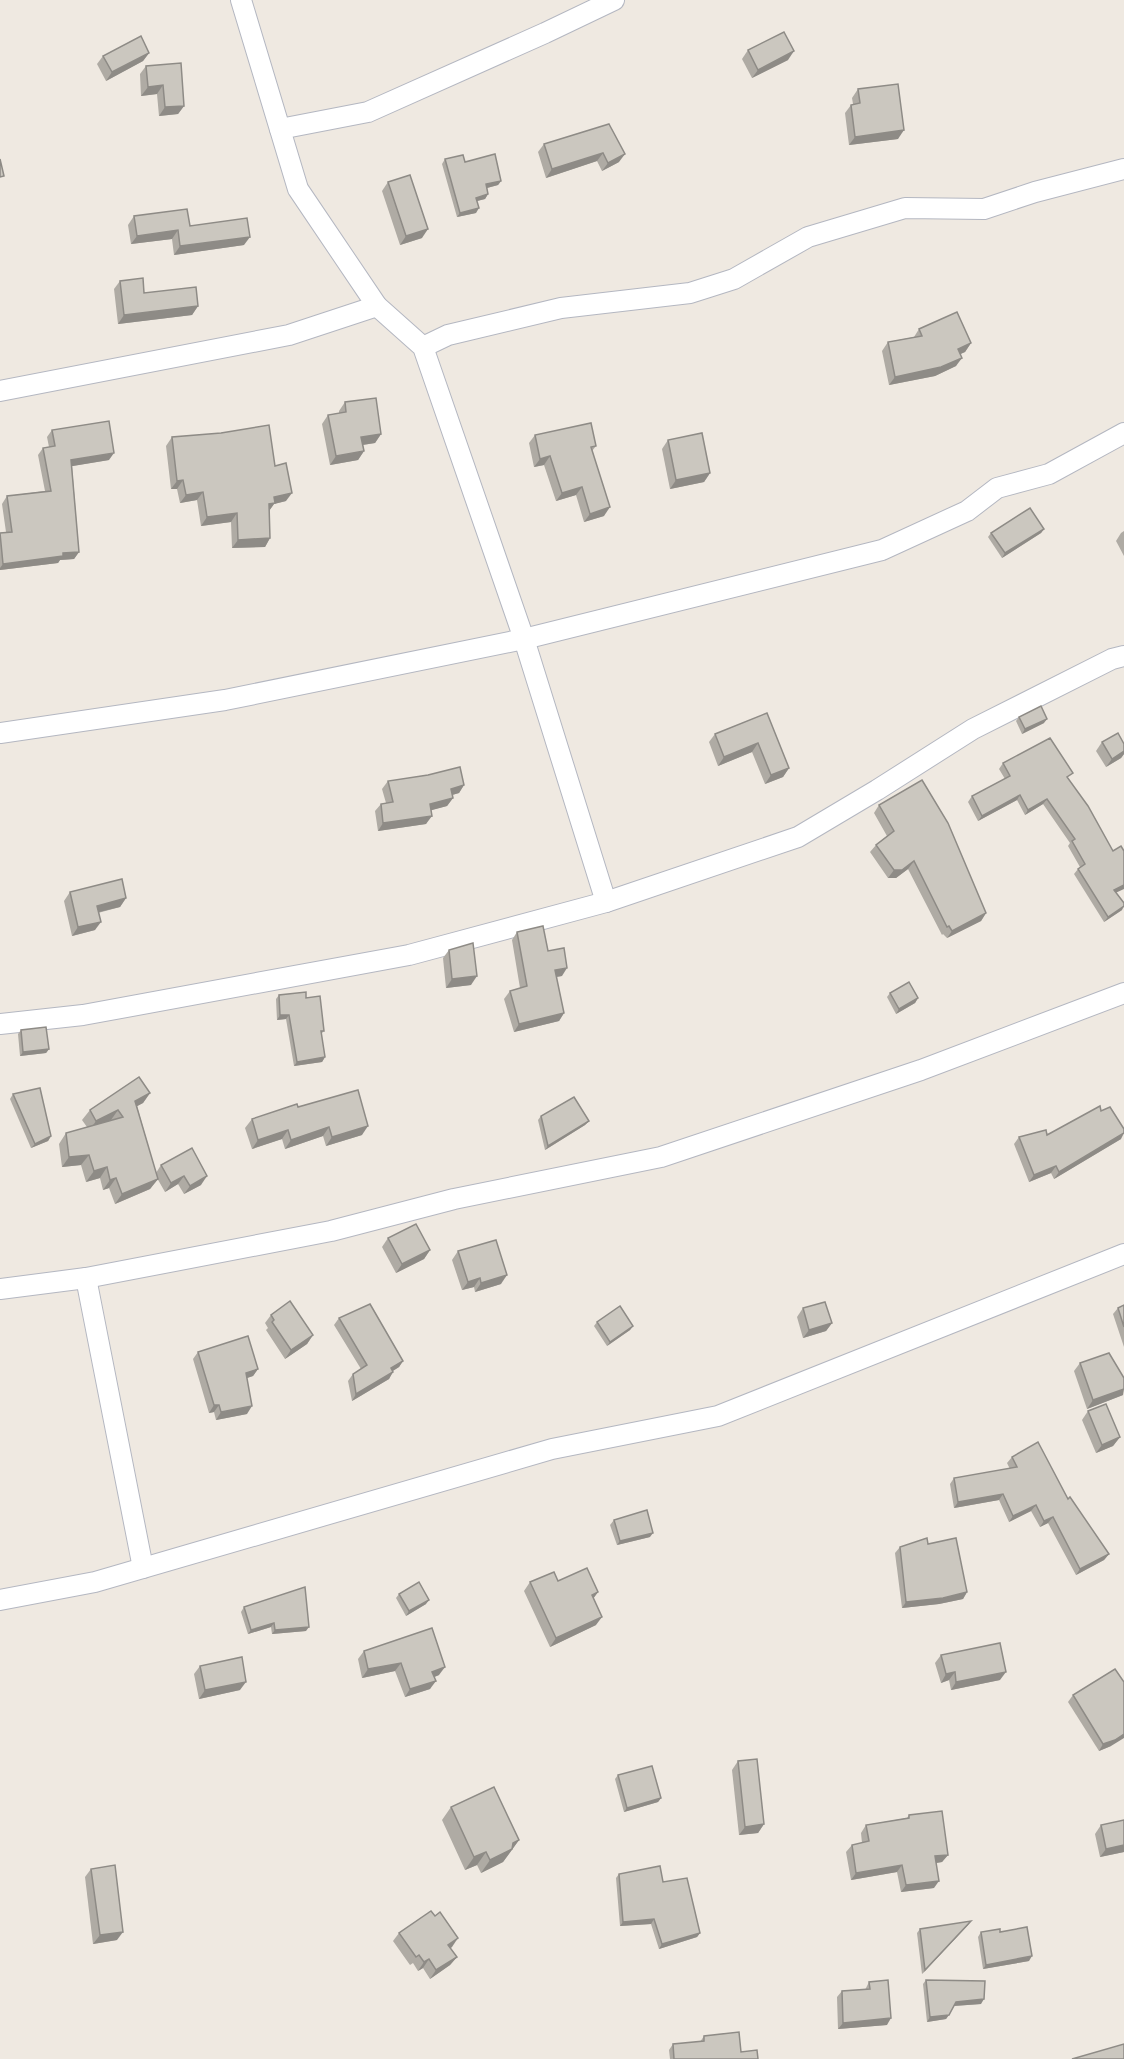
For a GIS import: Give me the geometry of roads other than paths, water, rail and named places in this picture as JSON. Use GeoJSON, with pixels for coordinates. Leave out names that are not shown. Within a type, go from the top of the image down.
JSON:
{"type":"FeatureCollection","features":[{"type":"Feature","properties":{"kind":"street"},"geometry":{"type":"LineString","coordinates":[[241,0],[298,189],[377,306],[423,347],[524,639],[606,902]]}},
{"type":"Feature","properties":{"kind":"street"},"geometry":{"type":"LineString","coordinates":[[280,129],[368,112],[614,0]]}},
{"type":"Feature","properties":{"kind":"street"},"geometry":{"type":"LineString","coordinates":[[423,347],[448,335],[561,308],[690,293],[734,279],[808,237],[905,208],[984,209],[1035,192],[1124,169]]}},
{"type":"Feature","properties":{"kind":"street"},"geometry":{"type":"LineString","coordinates":[[0,391],[289,335],[377,306]]}},
{"type":"Feature","properties":{"kind":"street"},"geometry":{"type":"LineString","coordinates":[[0,733],[225,700],[524,639],[882,550],[968,511],[997,488],[1049,474],[1124,433]]}},
{"type":"Feature","properties":{"kind":"street"},"geometry":{"type":"LineString","coordinates":[[0,1024],[83,1015],[409,955],[606,902],[798,837],[973,729],[1101,665],[1124,656]]}},
{"type":"Feature","properties":{"kind":"street"},"geometry":{"type":"LineString","coordinates":[[0,1289],[86,1278],[331,1231],[454,1199],[661,1157],[921,1070],[1124,993]]}},
{"type":"Feature","properties":{"kind":"street"},"geometry":{"type":"LineString","coordinates":[[0,1600],[95,1582],[552,1449],[718,1416],[1124,1254]]}},
{"type":"Feature","properties":{"kind":"street"},"geometry":{"type":"LineString","coordinates":[[86,1278],[143,1568]]}}]}
